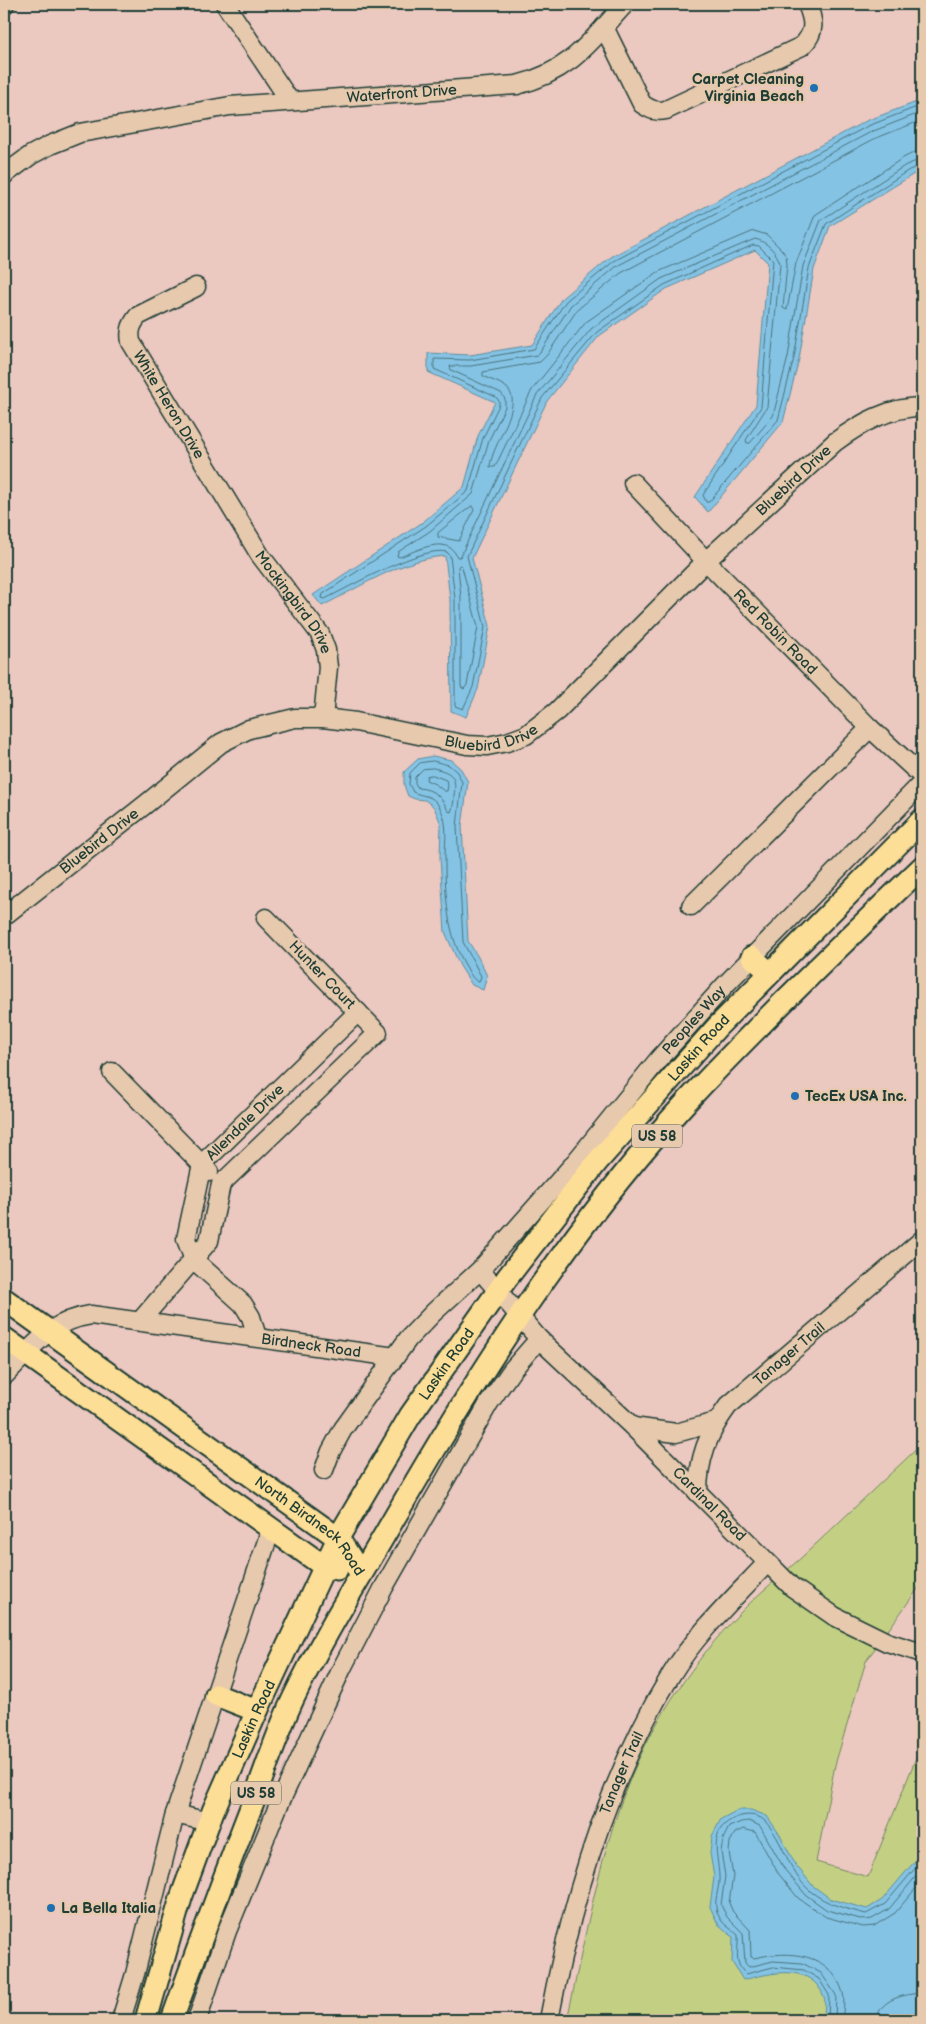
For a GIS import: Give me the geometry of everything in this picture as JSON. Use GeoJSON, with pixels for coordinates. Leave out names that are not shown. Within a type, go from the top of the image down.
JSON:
{"type":"FeatureCollection","features":[{"type":"Feature","properties":{"kind":"main road","name":"Laskin Road"},"geometry":{"type":"LineString","coordinates":[[146,2020],[181,1898],[209,1822],[257,1711],[338,1538],[410,1416],[497,1292],[598,1162],[717,1027],[922,820]]}},
{"type":"Feature","properties":{"kind":"main road","name":"Laskin Road"},"geometry":{"type":"LineString","coordinates":[[172,2020],[216,1896],[291,1704],[316,1652],[436,1445],[542,1284],[614,1189],[664,1129],[690,1099],[814,971],[922,867]]}},
{"type":"Feature","properties":{"kind":"main road"},"geometry":{"type":"LineString","coordinates":[[792,950],[814,971]]}},
{"type":"Feature","properties":{"kind":"main road"},"geometry":{"type":"LineString","coordinates":[[752,957],[770,973]]}},
{"type":"Feature","properties":{"kind":"main road","name":"North Birdneck Road"},"geometry":{"type":"LineString","coordinates":[[4,1299],[338,1538],[362,1574]]}},
{"type":"Feature","properties":{"kind":"main road","name":"North Birdneck Road"},"geometry":{"type":"LineString","coordinates":[[4,1338],[324,1567],[362,1574]]}},
{"type":"Feature","properties":{"kind":"main road"},"geometry":{"type":"LineString","coordinates":[[216,1695],[257,1711]]}},
{"type":"Feature","properties":{"kind":"street"},"geometry":{"type":"LineString","coordinates":[[225,4],[290,101]]}},
{"type":"Feature","properties":{"kind":"street","name":"Waterfront Drive"},"geometry":{"type":"LineString","coordinates":[[4,175],[31,155],[70,136],[230,106],[517,85],[534,81],[559,69],[578,55],[625,4]]}},
{"type":"Feature","properties":{"kind":"street"},"geometry":{"type":"LineString","coordinates":[[604,27],[642,104],[658,112],[666,110],[802,46],[809,38],[814,22],[807,4]]}},
{"type":"Feature","properties":{"kind":"street","name":"White Heron Drive"},"geometry":{"type":"LineString","coordinates":[[196,287],[138,316],[132,324],[131,342],[224,496]]}},
{"type":"Feature","properties":{"kind":"street","name":"Bluebird Drive"},"geometry":{"type":"LineString","coordinates":[[4,916],[220,743],[249,729],[280,720],[323,718],[356,722],[467,745],[487,746],[507,742],[533,731],[557,712],[706,562],[835,442],[857,427],[880,415],[896,410],[922,408]]}},
{"type":"Feature","properties":{"kind":"street","name":"Red Robin Road"},"geometry":{"type":"LineString","coordinates":[[633,483],[706,562],[870,728],[922,776]]}},
{"type":"Feature","properties":{"kind":"street","name":"Mockingbird Drive"},"geometry":{"type":"LineString","coordinates":[[224,496],[260,555],[320,634],[326,650],[328,667],[323,718]]}},
{"type":"Feature","properties":{"kind":"street"},"geometry":{"type":"LineString","coordinates":[[691,906],[870,728]]}},
{"type":"Feature","properties":{"kind":"street","name":"Peoples Way"},"geometry":{"type":"LineString","coordinates":[[480,1270],[572,1166],[658,1060],[752,957],[922,783]]}},
{"type":"Feature","properties":{"kind":"street","name":"Hunter Court"},"geometry":{"type":"LineString","coordinates":[[266,918],[378,1033]]}},
{"type":"Feature","properties":{"kind":"street","name":"Allendale Drive"},"geometry":{"type":"LineString","coordinates":[[194,1260],[186,1238],[202,1164],[358,1012]]}},
{"type":"Feature","properties":{"kind":"street","name":"Allendale Drive"},"geometry":{"type":"LineString","coordinates":[[141,1320],[209,1241],[221,1184],[378,1033]]}},
{"type":"Feature","properties":{"kind":"street"},"geometry":{"type":"LineString","coordinates":[[112,1072],[221,1184]]}},
{"type":"Feature","properties":{"kind":"street","name":"Tanager Trail"},"geometry":{"type":"LineString","coordinates":[[698,1493],[701,1456],[716,1422],[728,1406],[922,1240]]}},
{"type":"Feature","properties":{"kind":"street"},"geometry":{"type":"LineString","coordinates":[[194,1260],[243,1304],[251,1317],[257,1337]]}},
{"type":"Feature","properties":{"kind":"street"},"geometry":{"type":"LineString","coordinates":[[324,1470],[343,1428],[408,1340],[434,1312],[480,1270],[519,1318]]}},
{"type":"Feature","properties":{"kind":"street","name":"Birdneck Road"},"geometry":{"type":"LineString","coordinates":[[4,1376],[48,1332],[60,1323],[75,1317],[91,1315],[141,1320],[395,1357]]}},
{"type":"Feature","properties":{"kind":"street","name":"Cardinal Road"},"geometry":{"type":"LineString","coordinates":[[519,1318],[539,1340],[633,1427],[792,1587],[834,1616],[887,1642],[922,1653]]}},
{"type":"Feature","properties":{"kind":"street"},"geometry":{"type":"LineString","coordinates":[[197,2020],[227,1931],[294,1769],[342,1668],[384,1587],[489,1403],[512,1370],[539,1340]]}},
{"type":"Feature","properties":{"kind":"street"},"geometry":{"type":"LineString","coordinates":[[633,1427],[676,1433],[716,1422]]}},
{"type":"Feature","properties":{"kind":"street"},"geometry":{"type":"LineString","coordinates":[[121,2020],[135,1974],[175,1814],[271,1529]]}},
{"type":"Feature","properties":{"kind":"street","name":"Tanager Trail"},"geometry":{"type":"LineString","coordinates":[[549,2020],[559,1964],[579,1890],[615,1789],[643,1727],[670,1676],[686,1653],[767,1563]]}},
{"type":"Feature","properties":{"kind":"street"},"geometry":{"type":"LineString","coordinates":[[362,1574],[384,1587]]}},
{"type":"Feature","properties":{"kind":"street"},"geometry":{"type":"LineString","coordinates":[[175,1814],[209,1822]]}},
{"type":"Feature","properties":{"kind":"green space"},"geometry":{"type":"Polygon","coordinates":[[[922,1444],[922,1583],[866,1661],[835,1765],[816,1862],[868,1877],[920,1748],[922,1737],[922,2020],[567,2020],[598,1878],[608,1843],[632,1775],[658,1721],[684,1680],[714,1642],[747,1606],[922,1444]]]}},
{"type":"Feature","properties":{"kind":"water"},"geometry":{"type":"Polygon","coordinates":[[[922,100],[922,169],[830,226],[814,269],[799,359],[783,422],[708,512],[695,497],[756,405],[768,263],[755,250],[666,289],[599,336],[547,401],[472,558],[490,626],[478,689],[466,717],[451,711],[450,599],[445,556],[413,562],[397,568],[322,606],[313,595],[423,522],[464,487],[478,436],[495,402],[428,372],[428,353],[470,355],[532,345],[562,298],[611,257],[866,121],[922,100]]]}},
{"type":"Feature","properties":{"kind":"water"},"geometry":{"type":"Polygon","coordinates":[[[433,756],[451,760],[461,769],[468,782],[462,826],[468,941],[487,976],[483,990],[472,985],[460,966],[445,932],[440,858],[441,824],[434,807],[425,800],[408,796],[404,785],[404,772],[418,759],[433,756]]]}},
{"type":"Feature","properties":{"kind":"water"},"geometry":{"type":"Polygon","coordinates":[[[738,1810],[751,1810],[767,1816],[780,1835],[795,1864],[813,1886],[831,1899],[867,1909],[882,1900],[915,1861],[922,1856],[922,2012],[888,2020],[823,2020],[824,1997],[818,1986],[800,1974],[777,1973],[743,1980],[732,1962],[733,1937],[718,1924],[710,1907],[714,1877],[710,1853],[712,1836],[721,1819],[738,1810]]]}},
{"type":"Feature","properties":{"kind":"place","name":"Carpet Cleaning Virginia Beach"},"geometry":{"type":"Point","coordinates":[814,88]}},
{"type":"Feature","properties":{"kind":"place","name":"TecEx USA Inc."},"geometry":{"type":"Point","coordinates":[795,1096]}},
{"type":"Feature","properties":{"kind":"place","name":"La Bella Italia"},"geometry":{"type":"Point","coordinates":[51,1908]}}]}
